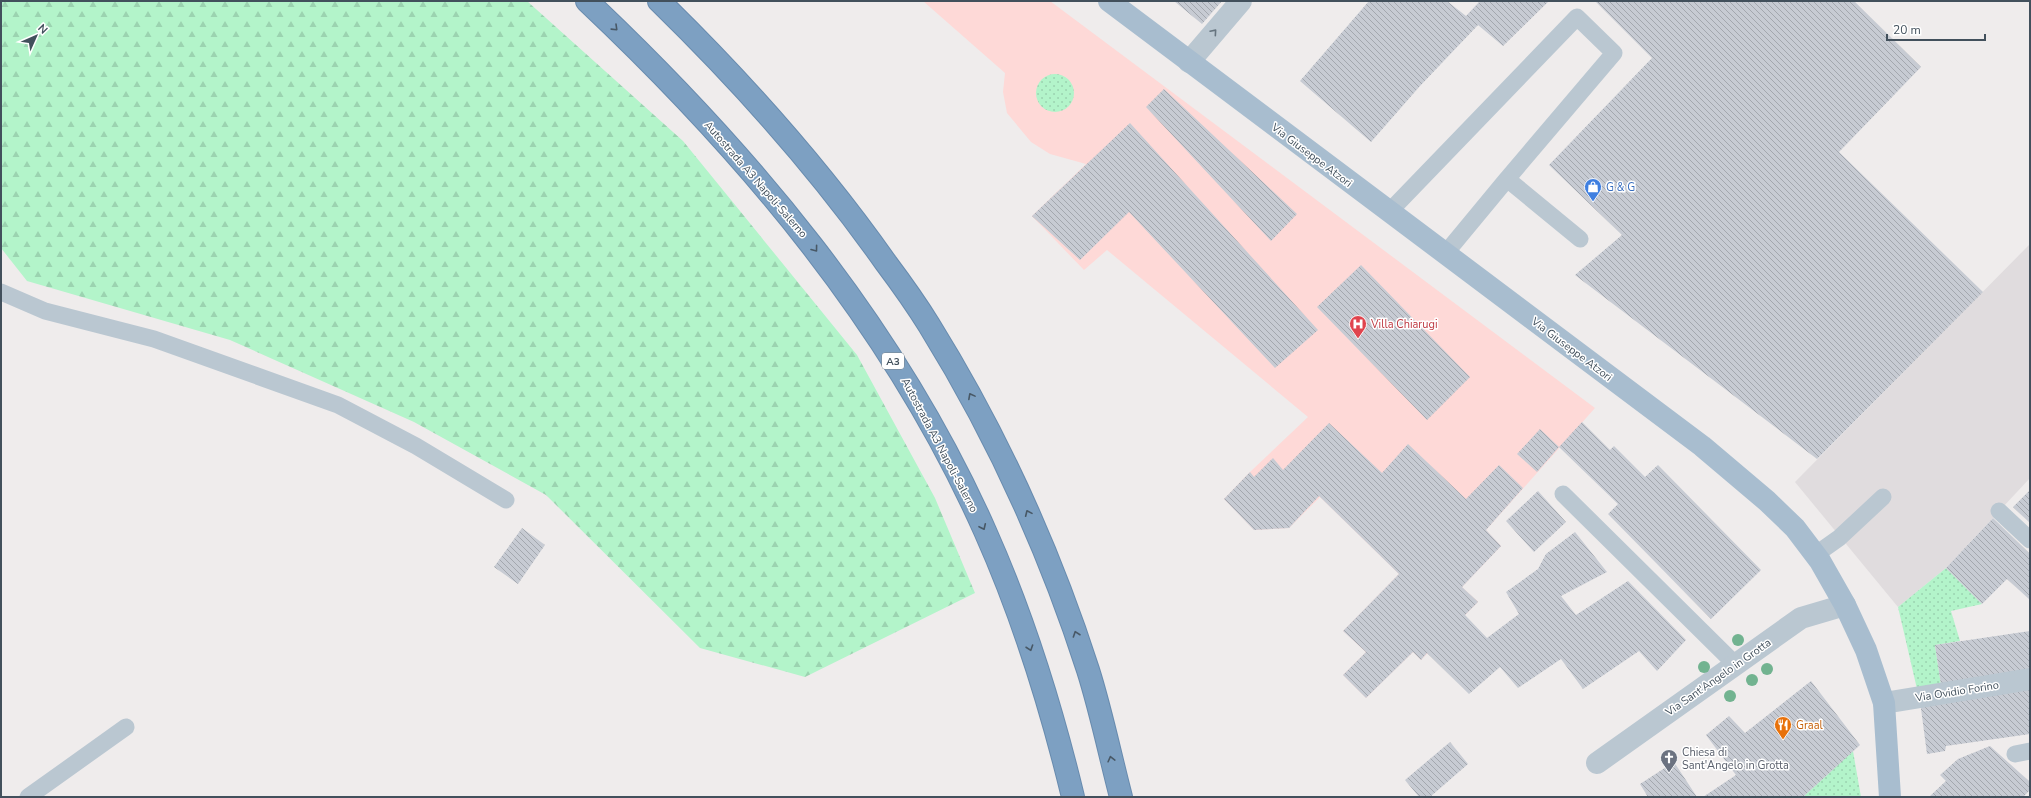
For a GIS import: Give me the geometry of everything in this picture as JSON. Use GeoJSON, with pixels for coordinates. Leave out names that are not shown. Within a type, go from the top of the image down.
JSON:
{"type":"FeatureCollection","features":[{"type":"Feature","properties":{"kind":"highway","name":"Autostrada A3 Napoli-Salerno"},"geometry":{"type":"LineString","coordinates":[[587,1],[666,77],[755,175],[834,274],[902,375],[961,481],[1004,577],[1041,681],[1073,797]]}},
{"type":"Feature","properties":{"kind":"highway"},"geometry":{"type":"LineString","coordinates":[[659,1],[705,47],[797,147],[868,237],[928,322],[966,386],[994,438],[1018,488],[1059,587],[1088,671],[1121,797]]}},
{"type":"Feature","properties":{"kind":"main road","name":"Via Giuseppe Atzori"},"geometry":{"type":"LineString","coordinates":[[1109,1],[1702,446],[1767,501],[1795,528],[1815,555],[1845,605],[1866,650],[1884,703],[1890,797]]}},
{"type":"Feature","properties":{"kind":"street"},"geometry":{"type":"LineString","coordinates":[[1189,62],[1241,1]]}},
{"type":"Feature","properties":{"kind":"street","name":"Via Sant'Angelo in Grotta"},"geometry":{"type":"LineString","coordinates":[[1597,763],[1801,618],[1845,605]]}},
{"type":"Feature","properties":{"kind":"street","name":"Via Ovidio Forino"},"geometry":{"type":"LineString","coordinates":[[1884,703],[2030,679]]}},
{"type":"Feature","properties":{"kind":"lane"},"geometry":{"type":"LineString","coordinates":[[1389,212],[1577,17],[1614,52],[1445,254]]}},
{"type":"Feature","properties":{"kind":"lane"},"geometry":{"type":"LineString","coordinates":[[1508,179],[1580,239]]}},
{"type":"Feature","properties":{"kind":"lane"},"geometry":{"type":"LineString","coordinates":[[1,292],[45,311],[154,339],[338,405],[416,446],[506,500]]}},
{"type":"Feature","properties":{"kind":"lane"},"geometry":{"type":"LineString","coordinates":[[1563,494],[1736,665]]}},
{"type":"Feature","properties":{"kind":"lane"},"geometry":{"type":"LineString","coordinates":[[1815,555],[1839,538],[1883,497]]}},
{"type":"Feature","properties":{"kind":"lane"},"geometry":{"type":"LineString","coordinates":[[1998,511],[2030,540]]}},
{"type":"Feature","properties":{"kind":"lane"},"geometry":{"type":"LineString","coordinates":[[28,797],[126,727]]}},
{"type":"Feature","properties":{"kind":"shaded area","name":"Villa Chiarugi"},"geometry":{"type":"Polygon","coordinates":[[[923,1],[1050,1],[1595,408],[1486,530],[1501,546],[1462,587],[1478,602],[1421,660],[1413,652],[1366,698],[1343,675],[1366,652],[1343,631],[1399,574],[1320,497],[1289,528],[1254,530],[1224,499],[1308,417],[1107,250],[1084,270],[1032,216],[1086,164],[1050,154],[1031,142],[1007,113],[1003,92],[1005,73],[923,1]]]}},
{"type":"Feature","properties":{"kind":"shaded area"},"geometry":{"type":"Polygon","coordinates":[[[2030,244],[2030,478],[1946,568],[1898,607],[1795,482],[2030,244]]]}},
{"type":"Feature","properties":{"kind":"green space"},"geometry":{"type":"Polygon","coordinates":[[[1,1],[527,1],[683,141],[857,355],[935,498],[975,593],[805,677],[700,648],[546,495],[414,422],[230,340],[27,281],[1,248],[1,1]]]}},
{"type":"Feature","properties":{"kind":"green space"},"geometry":{"type":"Polygon","coordinates":[[[1051,74],[1059,74],[1069,79],[1073,86],[1073,100],[1069,107],[1059,112],[1051,112],[1041,107],[1039,104],[1036,97],[1036,89],[1041,79],[1044,77],[1051,74]]]}},
{"type":"Feature","properties":{"kind":"green space"},"geometry":{"type":"Polygon","coordinates":[[[1946,568],[1982,604],[1951,611],[1960,641],[1935,645],[1941,685],[1917,689],[1898,607],[1946,568]]]}},
{"type":"Feature","properties":{"kind":"green space"},"geometry":{"type":"Polygon","coordinates":[[[1853,751],[1861,797],[1803,797],[1853,751]]]}},
{"type":"Feature","properties":{"kind":"building"},"geometry":{"type":"Polygon","coordinates":[[[1174,1],[1222,1],[1202,24],[1174,1]]]}},
{"type":"Feature","properties":{"kind":"building"},"geometry":{"type":"Polygon","coordinates":[[[1369,1],[1447,1],[1466,16],[1480,1],[1549,1],[1503,46],[1478,25],[1420,86],[1371,142],[1300,81],[1369,1]]]}},
{"type":"Feature","properties":{"kind":"building"},"geometry":{"type":"Polygon","coordinates":[[[1595,1],[1854,1],[1921,67],[1839,152],[1983,292],[1817,459],[1575,275],[1622,235],[1549,165],[1652,58],[1595,1]]]}},
{"type":"Feature","properties":{"kind":"building"},"geometry":{"type":"Polygon","coordinates":[[[1164,89],[1297,214],[1271,241],[1146,107],[1164,89]]]}},
{"type":"Feature","properties":{"kind":"building"},"geometry":{"type":"Polygon","coordinates":[[[1130,123],[1318,330],[1275,368],[1129,212],[1080,260],[1032,216],[1130,123]]]}},
{"type":"Feature","properties":{"kind":"building"},"geometry":{"type":"Polygon","coordinates":[[[1361,265],[1470,377],[1427,420],[1317,307],[1361,265]]]}},
{"type":"Feature","properties":{"kind":"building"},"geometry":{"type":"Polygon","coordinates":[[[1582,422],[1610,450],[1614,446],[1645,477],[1658,465],[1761,570],[1711,619],[1608,514],[1618,504],[1559,447],[1582,422]]]}},
{"type":"Feature","properties":{"kind":"building"},"geometry":{"type":"Polygon","coordinates":[[[1329,423],[1382,473],[1408,444],[1466,499],[1499,465],[1523,488],[1486,530],[1501,546],[1462,587],[1478,602],[1465,615],[1487,638],[1519,614],[1506,592],[1538,569],[1546,554],[1575,532],[1607,572],[1561,596],[1576,615],[1628,581],[1686,640],[1657,671],[1639,651],[1583,689],[1561,659],[1518,688],[1500,667],[1469,694],[1427,653],[1421,660],[1413,652],[1366,698],[1343,675],[1366,652],[1343,631],[1399,574],[1319,496],[1289,528],[1254,530],[1224,499],[1250,472],[1254,477],[1273,458],[1283,470],[1329,423]]]}},
{"type":"Feature","properties":{"kind":"building"},"geometry":{"type":"Polygon","coordinates":[[[1540,429],[1559,447],[1537,472],[1517,454],[1540,429]]]}},
{"type":"Feature","properties":{"kind":"building"},"geometry":{"type":"Polygon","coordinates":[[[2030,490],[2030,523],[2013,507],[2030,490]]]}},
{"type":"Feature","properties":{"kind":"building"},"geometry":{"type":"Polygon","coordinates":[[[1538,491],[1566,522],[1534,552],[1506,521],[1538,491]]]}},
{"type":"Feature","properties":{"kind":"building"},"geometry":{"type":"Polygon","coordinates":[[[1993,518],[2030,554],[2030,600],[2007,579],[1982,604],[1946,568],[1993,518]]]}},
{"type":"Feature","properties":{"kind":"building"},"geometry":{"type":"Polygon","coordinates":[[[522,528],[545,545],[518,584],[494,567],[522,528]]]}},
{"type":"Feature","properties":{"kind":"building"},"geometry":{"type":"Polygon","coordinates":[[[2030,631],[2030,672],[1941,685],[1935,645],[2030,631]]]}},
{"type":"Feature","properties":{"kind":"building","name":"Graal"},"geometry":{"type":"Polygon","coordinates":[[[1811,681],[1860,745],[1803,797],[1703,797],[1736,775],[1706,735],[1729,716],[1745,733],[1811,681]]]}},
{"type":"Feature","properties":{"kind":"building"},"geometry":{"type":"Polygon","coordinates":[[[2030,686],[2030,734],[1946,746],[1945,751],[1927,754],[1920,701],[2030,686]]]}},
{"type":"Feature","properties":{"kind":"building"},"geometry":{"type":"Polygon","coordinates":[[[1450,742],[1468,764],[1430,797],[1419,797],[1405,780],[1450,742]]]}},
{"type":"Feature","properties":{"kind":"building"},"geometry":{"type":"Polygon","coordinates":[[[1990,746],[2030,782],[2030,790],[2023,797],[1930,796],[1946,781],[1940,775],[1958,759],[1990,746]]]}},
{"type":"Feature","properties":{"kind":"building","name":"Chiesa di Sant'Angelo in Grotta"},"geometry":{"type":"Polygon","coordinates":[[[1674,762],[1697,797],[1648,797],[1640,784],[1674,762]]]}},
{"type":"Feature","properties":{"kind":"place","name":"G & G"},"geometry":{"type":"Point","coordinates":[1593,202]}},
{"type":"Feature","properties":{"kind":"place","name":"Villa Chiarugi"},"geometry":{"type":"Point","coordinates":[1358,339]}},
{"type":"Feature","properties":{"kind":"place","name":"Graal"},"geometry":{"type":"Point","coordinates":[1783,740]}},
{"type":"Feature","properties":{"kind":"place","name":"Chiesa di Sant'Angelo in Grotta"},"geometry":{"type":"Point","coordinates":[1669,773]}}]}
